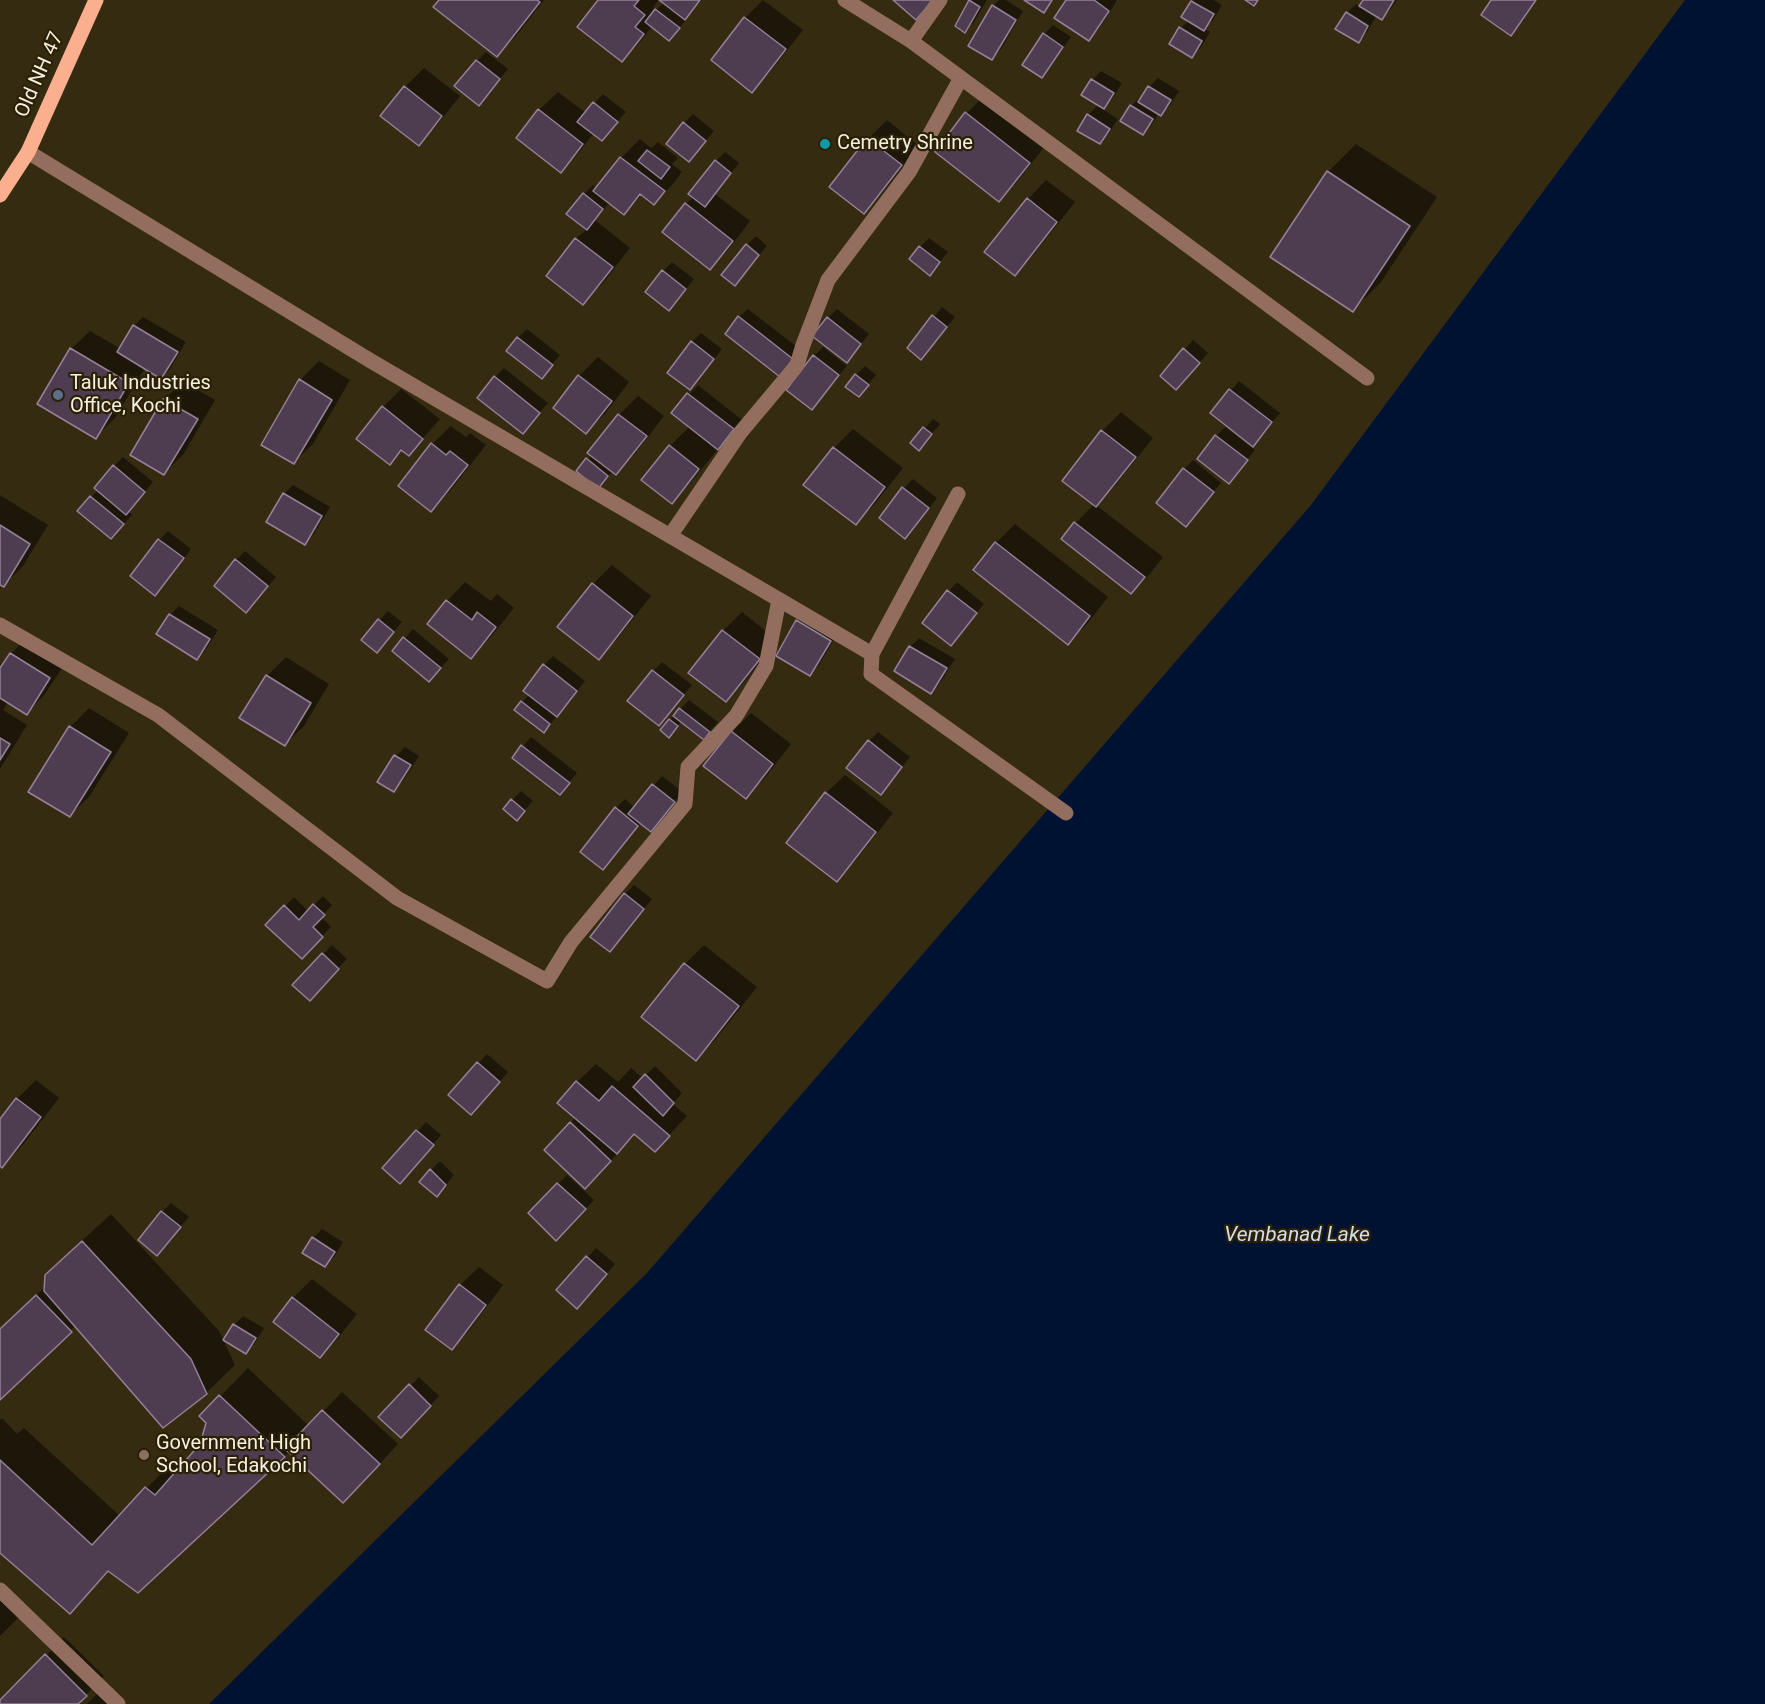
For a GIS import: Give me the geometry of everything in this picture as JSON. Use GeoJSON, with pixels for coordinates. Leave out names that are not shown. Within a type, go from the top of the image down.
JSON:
{"type":"FeatureCollection","features":[{"type":"Feature","properties":{"kind":"main road","name":"Old NH 47"},"geometry":{"type":"LineString","coordinates":[[0,195],[28,152],[94,1]]}},
{"type":"Feature","properties":{"kind":"street"},"geometry":{"type":"LineString","coordinates":[[845,0],[911,41],[1367,378]]}},
{"type":"Feature","properties":{"kind":"street"},"geometry":{"type":"LineString","coordinates":[[911,41],[940,0]]}},
{"type":"Feature","properties":{"kind":"street"},"geometry":{"type":"LineString","coordinates":[[670,536],[740,433],[797,365],[828,280],[909,172],[961,78]]}},
{"type":"Feature","properties":{"kind":"street"},"geometry":{"type":"LineString","coordinates":[[28,152],[371,361],[872,654]]}},
{"type":"Feature","properties":{"kind":"street"},"geometry":{"type":"LineString","coordinates":[[958,494],[872,654],[871,674],[1066,813]]}},
{"type":"Feature","properties":{"kind":"street"},"geometry":{"type":"LineString","coordinates":[[0,625],[158,716],[397,898],[547,981],[571,942],[685,804],[688,767],[736,716],[766,666],[779,600]]}},
{"type":"Feature","properties":{"kind":"street"},"geometry":{"type":"LineString","coordinates":[[0,1590],[118,1704]]}},
{"type":"Feature","properties":{"kind":"water","name":"Vembanad Lake"},"geometry":{"type":"Polygon","coordinates":[[[1685,0],[1765,0],[1765,1704],[209,1704],[647,1273],[1311,505],[1685,0]]]}},
{"type":"Feature","properties":{"kind":"building"},"geometry":{"type":"Polygon","coordinates":[[[439,0],[537,0],[540,2],[497,57],[433,7],[439,0]]]}},
{"type":"Feature","properties":{"kind":"building"},"geometry":{"type":"Polygon","coordinates":[[[598,0],[639,0],[634,6],[645,15],[635,27],[644,34],[622,62],[577,27],[598,0]]]}},
{"type":"Feature","properties":{"kind":"building"},"geometry":{"type":"Polygon","coordinates":[[[659,0],[700,0],[685,20],[659,0]]]}},
{"type":"Feature","properties":{"kind":"building"},"geometry":{"type":"Polygon","coordinates":[[[893,0],[933,0],[916,20],[893,0]]]}},
{"type":"Feature","properties":{"kind":"building"},"geometry":{"type":"Polygon","coordinates":[[[969,0],[980,7],[965,33],[955,26],[969,0]]]}},
{"type":"Feature","properties":{"kind":"building"},"geometry":{"type":"Polygon","coordinates":[[[1024,0],[1052,0],[1044,13],[1024,0]]]}},
{"type":"Feature","properties":{"kind":"building"},"geometry":{"type":"Polygon","coordinates":[[[1066,0],[1094,0],[1109,11],[1089,41],[1054,18],[1066,0]]]}},
{"type":"Feature","properties":{"kind":"building"},"geometry":{"type":"Polygon","coordinates":[[[1245,0],[1258,0],[1254,6],[1245,0]]]}},
{"type":"Feature","properties":{"kind":"building"},"geometry":{"type":"Polygon","coordinates":[[[1363,0],[1394,0],[1382,20],[1359,6],[1363,0]]]}},
{"type":"Feature","properties":{"kind":"building"},"geometry":{"type":"Polygon","coordinates":[[[1491,0],[1536,0],[1511,36],[1481,15],[1491,0]]]}},
{"type":"Feature","properties":{"kind":"building"},"geometry":{"type":"Polygon","coordinates":[[[1191,1],[1214,14],[1204,31],[1181,17],[1191,1]]]}},
{"type":"Feature","properties":{"kind":"building"},"geometry":{"type":"Polygon","coordinates":[[[992,5],[1016,20],[992,60],[968,46],[992,5]]]}},
{"type":"Feature","properties":{"kind":"building"},"geometry":{"type":"Polygon","coordinates":[[[655,9],[680,28],[669,41],[645,22],[655,9]]]}},
{"type":"Feature","properties":{"kind":"building"},"geometry":{"type":"Polygon","coordinates":[[[1346,12],[1368,26],[1359,43],[1335,29],[1346,12]]]}},
{"type":"Feature","properties":{"kind":"building"},"geometry":{"type":"Polygon","coordinates":[[[744,17],[786,49],[752,93],[711,60],[744,17]]]}},
{"type":"Feature","properties":{"kind":"building"},"geometry":{"type":"Polygon","coordinates":[[[1179,27],[1202,41],[1192,58],[1169,44],[1179,27]]]}},
{"type":"Feature","properties":{"kind":"building"},"geometry":{"type":"Polygon","coordinates":[[[1043,33],[1063,47],[1042,78],[1022,65],[1043,33]]]}},
{"type":"Feature","properties":{"kind":"building"},"geometry":{"type":"Polygon","coordinates":[[[476,60],[500,79],[479,106],[454,86],[476,60]]]}},
{"type":"Feature","properties":{"kind":"building"},"geometry":{"type":"Polygon","coordinates":[[[1091,79],[1114,93],[1104,109],[1081,95],[1091,79]]]}},
{"type":"Feature","properties":{"kind":"building"},"geometry":{"type":"Polygon","coordinates":[[[404,86],[442,116],[419,146],[380,116],[404,86]]]}},
{"type":"Feature","properties":{"kind":"building"},"geometry":{"type":"Polygon","coordinates":[[[1148,86],[1171,100],[1161,116],[1138,102],[1148,86]]]}},
{"type":"Feature","properties":{"kind":"building"},"geometry":{"type":"Polygon","coordinates":[[[593,102],[618,122],[602,141],[577,122],[593,102]]]}},
{"type":"Feature","properties":{"kind":"building"},"geometry":{"type":"Polygon","coordinates":[[[1130,105],[1153,119],[1143,135],[1120,121],[1130,105]]]}},
{"type":"Feature","properties":{"kind":"building"},"geometry":{"type":"Polygon","coordinates":[[[538,109],[583,144],[561,173],[516,138],[538,109]]]}},
{"type":"Feature","properties":{"kind":"building"},"geometry":{"type":"Polygon","coordinates":[[[965,112],[1030,163],[999,202],[935,152],[965,112]]]}},
{"type":"Feature","properties":{"kind":"building"},"geometry":{"type":"Polygon","coordinates":[[[1087,114],[1110,129],[1100,144],[1077,131],[1087,114]]]}},
{"type":"Feature","properties":{"kind":"building"},"geometry":{"type":"Polygon","coordinates":[[[683,122],[706,141],[689,162],[666,144],[683,122]]]}},
{"type":"Feature","properties":{"kind":"building"},"geometry":{"type":"Polygon","coordinates":[[[867,138],[902,165],[864,214],[829,187],[867,138]]]}},
{"type":"Feature","properties":{"kind":"building"},"geometry":{"type":"Polygon","coordinates":[[[647,150],[670,167],[661,179],[638,161],[647,150]]]}},
{"type":"Feature","properties":{"kind":"building"},"geometry":{"type":"Polygon","coordinates":[[[620,157],[665,191],[654,205],[640,194],[624,215],[593,191],[620,157]]]}},
{"type":"Feature","properties":{"kind":"building"},"geometry":{"type":"Polygon","coordinates":[[[715,160],[731,173],[705,207],[688,194],[715,160]]]}},
{"type":"Feature","properties":{"kind":"building"},"geometry":{"type":"Polygon","coordinates":[[[1327,171],[1410,226],[1353,312],[1270,257],[1327,171]]]}},
{"type":"Feature","properties":{"kind":"building"},"geometry":{"type":"Polygon","coordinates":[[[583,193],[603,209],[587,230],[566,214],[583,193]]]}},
{"type":"Feature","properties":{"kind":"building"},"geometry":{"type":"Polygon","coordinates":[[[1027,198],[1057,222],[1015,276],[984,252],[1027,198]]]}},
{"type":"Feature","properties":{"kind":"building"},"geometry":{"type":"Polygon","coordinates":[[[685,203],[733,241],[710,270],[662,232],[685,203]]]}},
{"type":"Feature","properties":{"kind":"building"},"geometry":{"type":"Polygon","coordinates":[[[575,238],[613,267],[583,305],[546,276],[575,238]]]}},
{"type":"Feature","properties":{"kind":"building"},"geometry":{"type":"Polygon","coordinates":[[[746,244],[759,255],[735,286],[721,275],[746,244]]]}},
{"type":"Feature","properties":{"kind":"building"},"geometry":{"type":"Polygon","coordinates":[[[919,246],[940,262],[930,276],[909,259],[919,246]]]}},
{"type":"Feature","properties":{"kind":"building"},"geometry":{"type":"Polygon","coordinates":[[[662,270],[686,289],[669,311],[645,292],[662,270]]]}},
{"type":"Feature","properties":{"kind":"building"},"geometry":{"type":"Polygon","coordinates":[[[932,315],[947,327],[921,360],[907,348],[932,315]]]}},
{"type":"Feature","properties":{"kind":"building"},"geometry":{"type":"Polygon","coordinates":[[[738,316],[793,359],[780,377],[725,334],[738,316]]]}},
{"type":"Feature","properties":{"kind":"building"},"geometry":{"type":"Polygon","coordinates":[[[827,317],[861,344],[847,363],[812,336],[827,317]]]}},
{"type":"Feature","properties":{"kind":"building"},"geometry":{"type":"Polygon","coordinates":[[[133,325],[178,352],[161,379],[117,352],[133,325]]]}},
{"type":"Feature","properties":{"kind":"building"},"geometry":{"type":"Polygon","coordinates":[[[517,337],[553,365],[542,379],[506,351],[517,337]]]}},
{"type":"Feature","properties":{"kind":"building"},"geometry":{"type":"Polygon","coordinates":[[[691,341],[714,359],[690,390],[667,373],[691,341]]]}},
{"type":"Feature","properties":{"kind":"building"},"geometry":{"type":"Polygon","coordinates":[[[70,348],[129,383],[96,439],[37,404],[70,348]]]}},
{"type":"Feature","properties":{"kind":"building"},"geometry":{"type":"Polygon","coordinates":[[[1183,348],[1200,363],[1176,390],[1160,376],[1183,348]]]}},
{"type":"Feature","properties":{"kind":"building"},"geometry":{"type":"Polygon","coordinates":[[[813,355],[839,375],[812,410],[786,390],[813,355]]]}},
{"type":"Feature","properties":{"kind":"building"},"geometry":{"type":"Polygon","coordinates":[[[855,374],[869,385],[859,397],[845,387],[855,374]]]}},
{"type":"Feature","properties":{"kind":"building"},"geometry":{"type":"Polygon","coordinates":[[[578,375],[612,401],[586,434],[553,408],[578,375]]]}},
{"type":"Feature","properties":{"kind":"building"},"geometry":{"type":"Polygon","coordinates":[[[494,376],[540,413],[523,434],[477,398],[494,376]]]}},
{"type":"Feature","properties":{"kind":"building"},"geometry":{"type":"Polygon","coordinates":[[[299,379],[332,400],[294,464],[261,445],[299,379]]]}},
{"type":"Feature","properties":{"kind":"building"},"geometry":{"type":"Polygon","coordinates":[[[1229,389],[1272,422],[1253,447],[1210,413],[1229,389]]]}},
{"type":"Feature","properties":{"kind":"building"},"geometry":{"type":"Polygon","coordinates":[[[687,393],[734,429],[718,450],[671,413],[687,393]]]}},
{"type":"Feature","properties":{"kind":"building"},"geometry":{"type":"Polygon","coordinates":[[[163,399],[198,419],[164,475],[130,455],[163,399]]]}},
{"type":"Feature","properties":{"kind":"building"},"geometry":{"type":"Polygon","coordinates":[[[382,406],[423,439],[409,456],[401,450],[390,465],[356,439],[382,406]]]}},
{"type":"Feature","properties":{"kind":"building"},"geometry":{"type":"Polygon","coordinates":[[[618,414],[647,436],[616,475],[587,453],[618,414]]]}},
{"type":"Feature","properties":{"kind":"building"},"geometry":{"type":"Polygon","coordinates":[[[923,427],[932,434],[919,451],[910,443],[923,427]]]}},
{"type":"Feature","properties":{"kind":"building"},"geometry":{"type":"Polygon","coordinates":[[[1101,430],[1136,457],[1096,507],[1062,481],[1101,430]]]}},
{"type":"Feature","properties":{"kind":"building"},"geometry":{"type":"Polygon","coordinates":[[[1215,435],[1248,460],[1229,484],[1197,459],[1215,435]]]}},
{"type":"Feature","properties":{"kind":"building"},"geometry":{"type":"Polygon","coordinates":[[[431,443],[446,455],[450,451],[468,465],[431,512],[398,486],[431,443]]]}},
{"type":"Feature","properties":{"kind":"building"},"geometry":{"type":"Polygon","coordinates":[[[669,445],[699,469],[672,504],[641,480],[669,445]]]}},
{"type":"Feature","properties":{"kind":"building"},"geometry":{"type":"Polygon","coordinates":[[[833,447],[885,487],[856,525],[803,485],[833,447]]]}},
{"type":"Feature","properties":{"kind":"building"},"geometry":{"type":"Polygon","coordinates":[[[586,458],[608,476],[598,489],[576,471],[586,458]]]}},
{"type":"Feature","properties":{"kind":"building"},"geometry":{"type":"Polygon","coordinates":[[[113,465],[145,492],[126,515],[94,488],[113,465]]]}},
{"type":"Feature","properties":{"kind":"building"},"geometry":{"type":"Polygon","coordinates":[[[1183,468],[1214,492],[1186,527],[1156,503],[1183,468]]]}},
{"type":"Feature","properties":{"kind":"building"},"geometry":{"type":"Polygon","coordinates":[[[902,487],[929,508],[905,539],[879,518],[902,487]]]}},
{"type":"Feature","properties":{"kind":"building"},"geometry":{"type":"Polygon","coordinates":[[[283,493],[322,516],[305,545],[266,522],[283,493]]]}},
{"type":"Feature","properties":{"kind":"building"},"geometry":{"type":"Polygon","coordinates":[[[90,496],[124,524],[111,539],[77,511],[90,496]]]}},
{"type":"Feature","properties":{"kind":"building"},"geometry":{"type":"Polygon","coordinates":[[[1074,522],[1145,577],[1131,594],[1061,539],[1074,522]]]}},
{"type":"Feature","properties":{"kind":"building"},"geometry":{"type":"Polygon","coordinates":[[[0,525],[30,544],[4,587],[0,585],[0,525]]]}},
{"type":"Feature","properties":{"kind":"building"},"geometry":{"type":"Polygon","coordinates":[[[158,539],[184,558],[155,596],[130,576],[158,539]]]}},
{"type":"Feature","properties":{"kind":"building"},"geometry":{"type":"Polygon","coordinates":[[[995,542],[1090,616],[1068,645],[973,570],[995,542]]]}},
{"type":"Feature","properties":{"kind":"building"},"geometry":{"type":"Polygon","coordinates":[[[235,559],[268,586],[246,613],[214,586],[235,559]]]}},
{"type":"Feature","properties":{"kind":"building"},"geometry":{"type":"Polygon","coordinates":[[[592,583],[633,616],[599,660],[557,627],[592,583]]]}},
{"type":"Feature","properties":{"kind":"building"},"geometry":{"type":"Polygon","coordinates":[[[947,590],[977,613],[951,646],[922,623],[947,590]]]}},
{"type":"Feature","properties":{"kind":"building"},"geometry":{"type":"Polygon","coordinates":[[[446,600],[472,620],[477,612],[496,627],[471,659],[427,624],[446,600]]]}},
{"type":"Feature","properties":{"kind":"building"},"geometry":{"type":"Polygon","coordinates":[[[169,614],[210,639],[197,660],[156,634],[169,614]]]}},
{"type":"Feature","properties":{"kind":"building"},"geometry":{"type":"Polygon","coordinates":[[[378,619],[394,632],[377,653],[361,640],[378,619]]]}},
{"type":"Feature","properties":{"kind":"building"},"geometry":{"type":"Polygon","coordinates":[[[796,620],[831,641],[810,676],[776,656],[796,620]]]}},
{"type":"Feature","properties":{"kind":"building"},"geometry":{"type":"Polygon","coordinates":[[[722,630],[760,659],[726,702],[688,673],[722,630]]]}},
{"type":"Feature","properties":{"kind":"building"},"geometry":{"type":"Polygon","coordinates":[[[403,637],[441,668],[429,682],[392,651],[403,637]]]}},
{"type":"Feature","properties":{"kind":"building"},"geometry":{"type":"Polygon","coordinates":[[[909,646],[947,668],[931,694],[894,671],[909,646]]]}},
{"type":"Feature","properties":{"kind":"building"},"geometry":{"type":"Polygon","coordinates":[[[10,653],[50,678],[27,715],[0,698],[0,668],[10,653]]]}},
{"type":"Feature","properties":{"kind":"building"},"geometry":{"type":"Polygon","coordinates":[[[543,664],[577,691],[557,717],[523,691],[543,664]]]}},
{"type":"Feature","properties":{"kind":"building"},"geometry":{"type":"Polygon","coordinates":[[[652,670],[684,695],[659,726],[627,701],[652,670]]]}},
{"type":"Feature","properties":{"kind":"building"},"geometry":{"type":"Polygon","coordinates":[[[266,675],[311,703],[285,746],[239,718],[266,675]]]}},
{"type":"Feature","properties":{"kind":"building"},"geometry":{"type":"Polygon","coordinates":[[[521,701],[550,724],[544,733],[514,710],[521,701]]]}},
{"type":"Feature","properties":{"kind":"building"},"geometry":{"type":"Polygon","coordinates":[[[679,708],[710,732],[704,740],[673,716],[679,708]]]}},
{"type":"Feature","properties":{"kind":"building"},"geometry":{"type":"Polygon","coordinates":[[[669,719],[678,726],[669,738],[660,730],[669,719]]]}},
{"type":"Feature","properties":{"kind":"building"},"geometry":{"type":"Polygon","coordinates":[[[69,726],[111,752],[70,817],[28,792],[69,726]]]}},
{"type":"Feature","properties":{"kind":"building"},"geometry":{"type":"Polygon","coordinates":[[[731,731],[773,764],[746,799],[703,766],[731,731]]]}},
{"type":"Feature","properties":{"kind":"building"},"geometry":{"type":"Polygon","coordinates":[[[0,738],[10,744],[0,760],[0,738]]]}},
{"type":"Feature","properties":{"kind":"building"},"geometry":{"type":"Polygon","coordinates":[[[868,740],[902,767],[881,795],[846,768],[868,740]]]}},
{"type":"Feature","properties":{"kind":"building"},"geometry":{"type":"Polygon","coordinates":[[[521,745],[570,783],[560,795],[512,758],[521,745]]]}},
{"type":"Feature","properties":{"kind":"building"},"geometry":{"type":"Polygon","coordinates":[[[394,755],[411,765],[394,792],[377,782],[394,755]]]}},
{"type":"Feature","properties":{"kind":"building"},"geometry":{"type":"Polygon","coordinates":[[[652,784],[675,802],[651,832],[628,814],[652,784]]]}},
{"type":"Feature","properties":{"kind":"building"},"geometry":{"type":"Polygon","coordinates":[[[825,792],[876,832],[837,882],[786,843],[825,792]]]}},
{"type":"Feature","properties":{"kind":"building"},"geometry":{"type":"Polygon","coordinates":[[[511,799],[525,811],[517,821],[503,809],[511,799]]]}},
{"type":"Feature","properties":{"kind":"building"},"geometry":{"type":"Polygon","coordinates":[[[615,807],[638,826],[603,870],[580,852],[615,807]]]}},
{"type":"Feature","properties":{"kind":"building"},"geometry":{"type":"Polygon","coordinates":[[[624,893],[644,909],[610,952],[590,937],[624,893]]]}},
{"type":"Feature","properties":{"kind":"building"},"geometry":{"type":"Polygon","coordinates":[[[313,904],[325,915],[313,927],[323,937],[302,959],[265,925],[284,905],[299,920],[313,904]]]}},
{"type":"Feature","properties":{"kind":"building"},"geometry":{"type":"Polygon","coordinates":[[[322,953],[339,969],[310,1001],[292,985],[322,953]]]}},
{"type":"Feature","properties":{"kind":"building"},"geometry":{"type":"Polygon","coordinates":[[[684,963],[739,1006],[696,1061],[641,1017],[684,963]]]}},
{"type":"Feature","properties":{"kind":"building"},"geometry":{"type":"Polygon","coordinates":[[[477,1062],[500,1082],[471,1115],[448,1095],[477,1062]]]}},
{"type":"Feature","properties":{"kind":"building"},"geometry":{"type":"Polygon","coordinates":[[[645,1074],[674,1103],[663,1116],[633,1087],[645,1074]]]}},
{"type":"Feature","properties":{"kind":"building"},"geometry":{"type":"Polygon","coordinates":[[[576,1081],[599,1101],[612,1086],[670,1136],[655,1152],[634,1134],[617,1154],[557,1103],[576,1081]]]}},
{"type":"Feature","properties":{"kind":"building"},"geometry":{"type":"Polygon","coordinates":[[[16,1098],[41,1117],[2,1168],[0,1166],[0,1119],[16,1098]]]}},
{"type":"Feature","properties":{"kind":"building"},"geometry":{"type":"Polygon","coordinates":[[[570,1122],[611,1161],[585,1189],[544,1150],[570,1122]]]}},
{"type":"Feature","properties":{"kind":"building"},"geometry":{"type":"Polygon","coordinates":[[[416,1130],[434,1145],[400,1184],[382,1168],[416,1130]]]}},
{"type":"Feature","properties":{"kind":"building"},"geometry":{"type":"Polygon","coordinates":[[[430,1169],[446,1185],[437,1197],[419,1182],[430,1169]]]}},
{"type":"Feature","properties":{"kind":"building"},"geometry":{"type":"Polygon","coordinates":[[[557,1183],[586,1209],[556,1241],[528,1213],[557,1183]]]}},
{"type":"Feature","properties":{"kind":"building"},"geometry":{"type":"Polygon","coordinates":[[[161,1211],[181,1227],[157,1256],[138,1240],[161,1211]]]}},
{"type":"Feature","properties":{"kind":"building"},"geometry":{"type":"Polygon","coordinates":[[[312,1237],[335,1252],[325,1267],[302,1253],[312,1237]]]}},
{"type":"Feature","properties":{"kind":"building"},"geometry":{"type":"Polygon","coordinates":[[[82,1241],[191,1359],[207,1394],[163,1428],[44,1291],[45,1275],[82,1241]]]}},
{"type":"Feature","properties":{"kind":"building"},"geometry":{"type":"Polygon","coordinates":[[[586,1256],[607,1274],[577,1309],[556,1290],[586,1256]]]}},
{"type":"Feature","properties":{"kind":"building"},"geometry":{"type":"Polygon","coordinates":[[[459,1284],[486,1305],[452,1350],[425,1330],[459,1284]]]}},
{"type":"Feature","properties":{"kind":"building"},"geometry":{"type":"Polygon","coordinates":[[[36,1295],[72,1332],[0,1400],[0,1329],[36,1295]]]}},
{"type":"Feature","properties":{"kind":"building"},"geometry":{"type":"Polygon","coordinates":[[[292,1297],[339,1334],[320,1358],[273,1322],[292,1297]]]}},
{"type":"Feature","properties":{"kind":"building"},"geometry":{"type":"Polygon","coordinates":[[[233,1324],[256,1338],[246,1354],[223,1340],[233,1324]]]}},
{"type":"Feature","properties":{"kind":"building"},"geometry":{"type":"Polygon","coordinates":[[[409,1384],[431,1406],[401,1438],[378,1417],[409,1384]]]}},
{"type":"Feature","properties":{"kind":"building"},"geometry":{"type":"Polygon","coordinates":[[[219,1395],[285,1457],[138,1593],[108,1571],[70,1614],[0,1553],[0,1460],[92,1545],[145,1487],[155,1495],[200,1444],[206,1423],[199,1416],[219,1395]]]}},
{"type":"Feature","properties":{"kind":"building"},"geometry":{"type":"Polygon","coordinates":[[[322,1410],[380,1464],[343,1503],[285,1449],[322,1410]]]}},
{"type":"Feature","properties":{"kind":"building"},"geometry":{"type":"Polygon","coordinates":[[[45,1654],[87,1696],[78,1704],[0,1704],[0,1700],[45,1654]]]}},
{"type":"Feature","properties":{"kind":"place","name":"Cemetry Shrine"},"geometry":{"type":"Point","coordinates":[825,144]}},
{"type":"Feature","properties":{"kind":"place","name":"Taluk Industries Office, Kochi"},"geometry":{"type":"Point","coordinates":[58,395]}},
{"type":"Feature","properties":{"kind":"place","name":"Government High School, Edakochi"},"geometry":{"type":"Point","coordinates":[144,1455]}}]}
